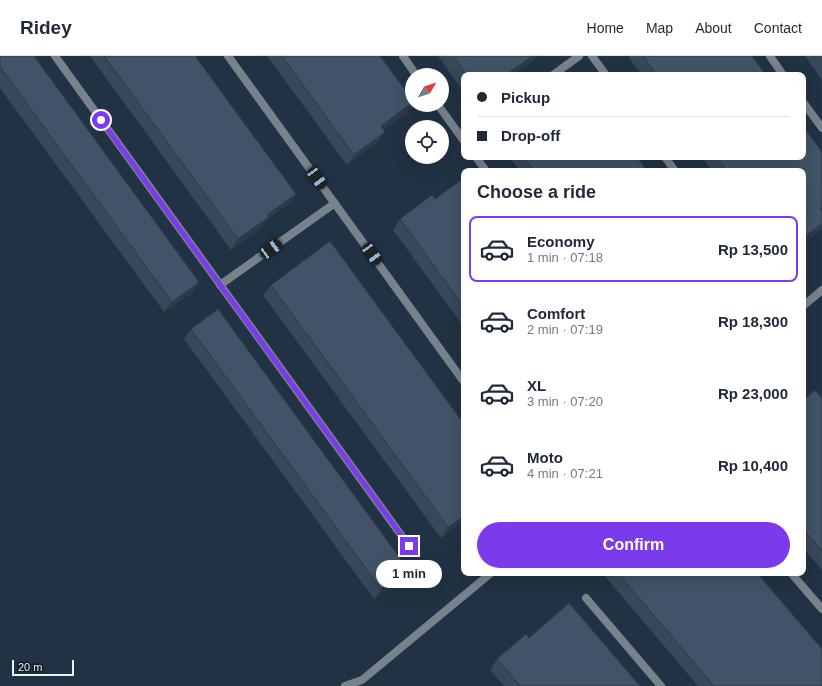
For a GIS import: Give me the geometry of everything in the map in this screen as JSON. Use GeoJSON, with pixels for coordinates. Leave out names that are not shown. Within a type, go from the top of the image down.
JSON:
{"type":"FeatureCollection","features":[{"type":"Feature","properties":{"kind":"street"},"geometry":{"type":"LineString","coordinates":[[55,56],[409,546]]}},
{"type":"Feature","properties":{"kind":"street"},"geometry":{"type":"LineString","coordinates":[[228,56],[461,378]]}},
{"type":"Feature","properties":{"kind":"street"},"geometry":{"type":"LineString","coordinates":[[403,56],[411,68]]}},
{"type":"Feature","properties":{"kind":"street"},"geometry":{"type":"LineString","coordinates":[[557,72],[579,56]]}},
{"type":"Feature","properties":{"kind":"street"},"geometry":{"type":"LineString","coordinates":[[592,56],[604,72]]}},
{"type":"Feature","properties":{"kind":"street"},"geometry":{"type":"LineString","coordinates":[[770,56],[782,72]]}},
{"type":"Feature","properties":{"kind":"street"},"geometry":{"type":"LineString","coordinates":[[806,106],[822,128]]}},
{"type":"Feature","properties":{"kind":"street"},"geometry":{"type":"LineString","coordinates":[[443,112],[461,136]]}},
{"type":"Feature","properties":{"kind":"street"},"geometry":{"type":"LineString","coordinates":[[220,285],[335,203]]}},
{"type":"Feature","properties":{"kind":"street"},"geometry":{"type":"LineString","coordinates":[[806,303],[822,290]]}},
{"type":"Feature","properties":{"kind":"street"},"geometry":{"type":"LineString","coordinates":[[345,686],[361,683],[487,576]]}},
{"type":"Feature","properties":{"kind":"street"},"geometry":{"type":"LineString","coordinates":[[794,576],[822,609]]}},
{"type":"Feature","properties":{"kind":"street"},"geometry":{"type":"LineString","coordinates":[[586,598],[662,686]]}},
{"type":"Feature","properties":{"kind":"building"},"geometry":{"type":"Polygon","coordinates":[[[0,56],[34,56],[199,282],[172,302],[0,67],[0,56]]]}},
{"type":"Feature","properties":{"kind":"building"},"geometry":{"type":"Polygon","coordinates":[[[104,56],[195,56],[296,194],[267,215],[269,217],[238,239],[104,56]]]}},
{"type":"Feature","properties":{"kind":"building"},"geometry":{"type":"Polygon","coordinates":[[[282,56],[380,56],[405,90],[405,108],[381,126],[385,132],[354,155],[282,56]]]}},
{"type":"Feature","properties":{"kind":"building"},"geometry":{"type":"Polygon","coordinates":[[[453,56],[532,56],[510,72],[465,72],[453,56]]]}},
{"type":"Feature","properties":{"kind":"building"},"geometry":{"type":"Polygon","coordinates":[[[643,56],[752,56],[764,72],[655,72],[643,56]]]}},
{"type":"Feature","properties":{"kind":"building"},"geometry":{"type":"Polygon","coordinates":[[[806,130],[822,152],[822,208],[820,209],[822,211],[822,224],[806,236],[806,168],[725,168],[719,160],[806,160],[806,130]]]}},
{"type":"Feature","properties":{"kind":"building"},"geometry":{"type":"Polygon","coordinates":[[[526,160],[639,160],[645,168],[533,168],[526,160]]]}},
{"type":"Feature","properties":{"kind":"building"},"geometry":{"type":"Polygon","coordinates":[[[461,180],[461,303],[400,219],[432,195],[435,199],[461,180]]]}},
{"type":"Feature","properties":{"kind":"building"},"geometry":{"type":"Polygon","coordinates":[[[330,241],[461,420],[461,518],[448,527],[271,285],[330,241]]]}},
{"type":"Feature","properties":{"kind":"building"},"geometry":{"type":"Polygon","coordinates":[[[218,309],[408,569],[381,589],[191,329],[218,309]]]}},
{"type":"Feature","properties":{"kind":"building"},"geometry":{"type":"Polygon","coordinates":[[[815,390],[822,398],[822,551],[806,532],[806,398],[815,390]]]}},
{"type":"Feature","properties":{"kind":"building"},"geometry":{"type":"Polygon","coordinates":[[[621,576],[760,576],[822,649],[822,686],[714,686],[621,576]]]}},
{"type":"Feature","properties":{"kind":"building"},"geometry":{"type":"Polygon","coordinates":[[[569,603],[640,686],[520,686],[497,659],[526,634],[529,638],[569,603]]]}},
{"type":"Feature","properties":{"kind":"route"},"geometry":{"type":"LineString","coordinates":[[101,120],[409,546]]}}]}
